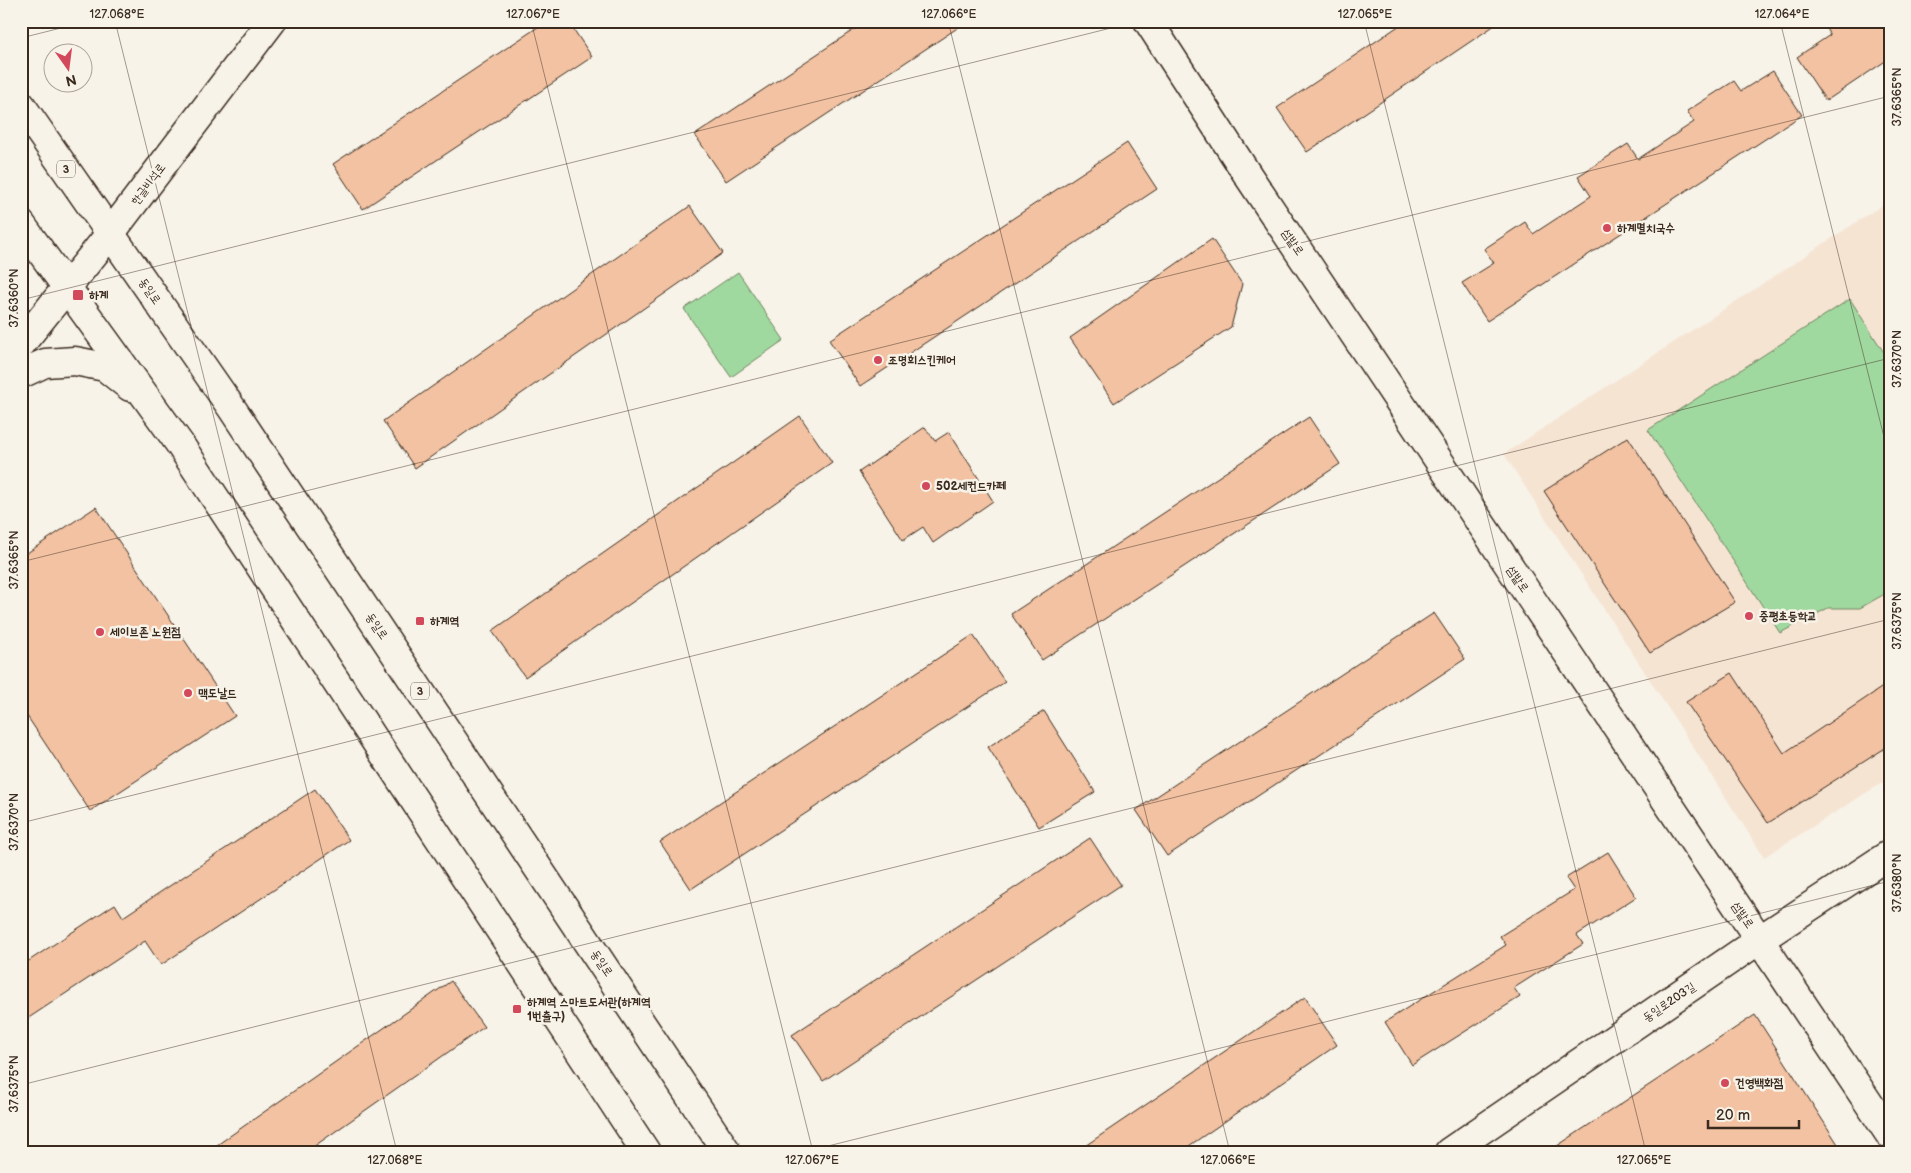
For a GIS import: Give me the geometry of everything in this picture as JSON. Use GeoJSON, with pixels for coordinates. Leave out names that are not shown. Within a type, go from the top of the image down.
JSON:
{"type":"FeatureCollection","features":[{"type":"Feature","properties":{"kind":"main road","name":"한글비석로"},"geometry":{"type":"LineString","coordinates":[[21,344],[110,234],[272,21]]}},
{"type":"Feature","properties":{"kind":"main road","name":"섬밭로"},"geometry":{"type":"LineString","coordinates":[[1148,21],[1249,177],[1890,1135]]}},
{"type":"Feature","properties":{"kind":"main road","name":"동일로"},"geometry":{"type":"LineString","coordinates":[[21,105],[231,407],[727,1152]]}},
{"type":"Feature","properties":{"kind":"main road"},"geometry":{"type":"LineString","coordinates":[[21,224],[179,443],[646,1152]]}},
{"type":"Feature","properties":{"kind":"main road"},"geometry":{"type":"LineString","coordinates":[[21,374],[45,363],[75,362],[105,367],[152,406]]}},
{"type":"Feature","properties":{"kind":"main road","name":"동일로203길"},"geometry":{"type":"LineString","coordinates":[[1449,1152],[1759,940],[1890,854]]}},
{"type":"Feature","properties":{"kind":"shaded area","name":"중평초등학교"},"geometry":{"type":"Polygon","coordinates":[[[1890,200],[1890,778],[1764,857],[1504,454],[1890,200]]]}},
{"type":"Feature","properties":{"kind":"green space"},"geometry":{"type":"Polygon","coordinates":[[[738,272],[784,340],[731,377],[684,309],[738,272]]]}},
{"type":"Feature","properties":{"kind":"green space"},"geometry":{"type":"Polygon","coordinates":[[[1850,299],[1890,362],[1890,591],[1860,608],[1828,608],[1780,633],[1648,430],[1850,299]]]}},
{"type":"Feature","properties":{"kind":"building"},"geometry":{"type":"Polygon","coordinates":[[[547,21],[568,21],[592,57],[363,209],[333,164],[547,21]]]}},
{"type":"Feature","properties":{"kind":"building"},"geometry":{"type":"Polygon","coordinates":[[[867,21],[968,21],[726,181],[695,135],[867,21]]]}},
{"type":"Feature","properties":{"kind":"building"},"geometry":{"type":"Polygon","coordinates":[[[1406,21],[1501,21],[1307,152],[1277,108],[1406,21]]]}},
{"type":"Feature","properties":{"kind":"building"},"geometry":{"type":"Polygon","coordinates":[[[1821,21],[1890,21],[1890,58],[1826,101],[1797,57],[1830,35],[1821,21]]]}},
{"type":"Feature","properties":{"kind":"building"},"geometry":{"type":"Polygon","coordinates":[[[1773,71],[1802,115],[1487,321],[1462,283],[1494,263],[1484,249],[1525,222],[1533,234],[1591,196],[1578,176],[1628,144],[1638,159],[1694,122],[1687,111],[1734,81],[1741,91],[1773,71]]]}},
{"type":"Feature","properties":{"kind":"building"},"geometry":{"type":"Polygon","coordinates":[[[1127,143],[1157,189],[860,386],[829,340],[1127,143]]]}},
{"type":"Feature","properties":{"kind":"building"},"geometry":{"type":"Polygon","coordinates":[[[690,206],[723,253],[415,468],[383,421],[690,206]]]}},
{"type":"Feature","properties":{"kind":"building"},"geometry":{"type":"Polygon","coordinates":[[[1212,239],[1242,284],[1231,327],[1114,403],[1070,338],[1212,239]]]}},
{"type":"Feature","properties":{"kind":"building"},"geometry":{"type":"Polygon","coordinates":[[[800,416],[832,463],[525,677],[492,631],[800,416]]]}},
{"type":"Feature","properties":{"kind":"building"},"geometry":{"type":"Polygon","coordinates":[[[1309,417],[1340,464],[1042,660],[1011,614],[1309,417]]]}},
{"type":"Feature","properties":{"kind":"building","name":"502세컨드카페"},"geometry":{"type":"Polygon","coordinates":[[[925,427],[935,441],[949,432],[993,501],[933,543],[923,527],[903,540],[859,472],[925,427]]]}},
{"type":"Feature","properties":{"kind":"building"},"geometry":{"type":"Polygon","coordinates":[[[1628,437],[1735,602],[1650,653],[1544,491],[1628,437]]]}},
{"type":"Feature","properties":{"kind":"building","name":"세이브존 노원점"},"geometry":{"type":"Polygon","coordinates":[[[96,507],[235,716],[90,811],[21,707],[21,557],[96,507]]]}},
{"type":"Feature","properties":{"kind":"building"},"geometry":{"type":"Polygon","coordinates":[[[1434,613],[1465,659],[1167,856],[1136,810],[1434,613]]]}},
{"type":"Feature","properties":{"kind":"building"},"geometry":{"type":"Polygon","coordinates":[[[973,635],[1005,682],[691,889],[660,842],[973,635]]]}},
{"type":"Feature","properties":{"kind":"building"},"geometry":{"type":"Polygon","coordinates":[[[1732,673],[1784,753],[1890,682],[1890,745],[1768,823],[1686,702],[1732,673]]]}},
{"type":"Feature","properties":{"kind":"building"},"geometry":{"type":"Polygon","coordinates":[[[1044,711],[1095,792],[1039,827],[988,747],[1044,711]]]}},
{"type":"Feature","properties":{"kind":"building"},"geometry":{"type":"Polygon","coordinates":[[[315,789],[349,840],[161,965],[145,941],[27,1019],[21,1009],[21,966],[115,904],[123,917],[315,789]]]}},
{"type":"Feature","properties":{"kind":"building"},"geometry":{"type":"Polygon","coordinates":[[[1090,838],[1121,885],[823,1081],[792,1035],[1090,838]]]}},
{"type":"Feature","properties":{"kind":"building"},"geometry":{"type":"Polygon","coordinates":[[[1608,852],[1636,897],[1577,935],[1583,944],[1514,988],[1520,997],[1412,1065],[1385,1022],[1506,945],[1500,936],[1574,890],[1566,878],[1608,852]]]}},
{"type":"Feature","properties":{"kind":"building"},"geometry":{"type":"Polygon","coordinates":[[[451,981],[484,1027],[306,1152],[207,1152],[451,981]]]}},
{"type":"Feature","properties":{"kind":"building"},"geometry":{"type":"Polygon","coordinates":[[[1305,997],[1337,1045],[1180,1152],[1076,1152],[1305,997]]]}},
{"type":"Feature","properties":{"kind":"building","name":"건영백화점"},"geometry":{"type":"Polygon","coordinates":[[[1755,1015],[1843,1152],[1548,1152],[1755,1015]]]}},
{"type":"Feature","properties":{"kind":"place","name":"하계멸치국수"},"geometry":{"type":"Point","coordinates":[1607,228]}},
{"type":"Feature","properties":{"kind":"place","name":"하계"},"geometry":{"type":"Point","coordinates":[78,295]}},
{"type":"Feature","properties":{"kind":"place","name":"조명희스킨케어"},"geometry":{"type":"Point","coordinates":[878,360]}},
{"type":"Feature","properties":{"kind":"place","name":"502세컨드카페"},"geometry":{"type":"Point","coordinates":[926,486]}},
{"type":"Feature","properties":{"kind":"place","name":"중평초등학교"},"geometry":{"type":"Point","coordinates":[1749,616]}},
{"type":"Feature","properties":{"kind":"place","name":"하계역"},"geometry":{"type":"Point","coordinates":[420,621]}},
{"type":"Feature","properties":{"kind":"place","name":"세이브존 노원점"},"geometry":{"type":"Point","coordinates":[100,632]}},
{"type":"Feature","properties":{"kind":"place","name":"맥도날드"},"geometry":{"type":"Point","coordinates":[188,693]}},
{"type":"Feature","properties":{"kind":"place","name":"하계역 스마트도서관(하계역 1번출구)"},"geometry":{"type":"Point","coordinates":[517,1009]}},
{"type":"Feature","properties":{"kind":"place","name":"건영백화점"},"geometry":{"type":"Point","coordinates":[1725,1083]}}]}
